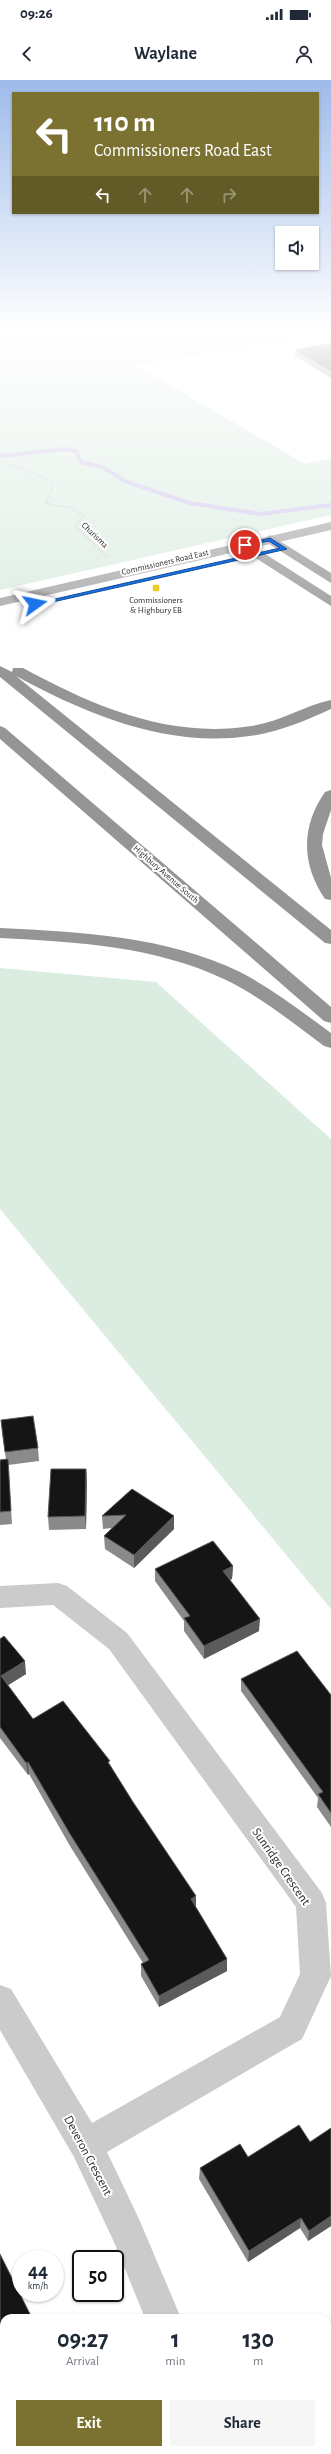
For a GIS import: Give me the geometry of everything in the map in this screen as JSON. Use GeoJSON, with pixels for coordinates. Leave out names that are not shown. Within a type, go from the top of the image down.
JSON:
{"type":"FeatureCollection","features":[{"type":"Feature","properties":{"kind":"highway"},"geometry":{"type":"LineString","coordinates":[[270,539],[331,579]]}},
{"type":"Feature","properties":{"kind":"highway"},"geometry":{"type":"LineString","coordinates":[[245,545],[331,602]]}},
{"type":"Feature","properties":{"kind":"highway"},"geometry":{"type":"LineString","coordinates":[[0,661],[72,701],[113,718],[141,726],[187,733],[238,732],[262,729],[289,722],[331,704]]}},
{"type":"Feature","properties":{"kind":"highway"},"geometry":{"type":"LineString","coordinates":[[0,670],[331,939]]}},
{"type":"Feature","properties":{"kind":"highway","name":"Highbury Avenue South"},"geometry":{"type":"LineString","coordinates":[[0,731],[331,1017]]}},
{"type":"Feature","properties":{"kind":"highway"},"geometry":{"type":"LineString","coordinates":[[331,795],[318,818],[313,842],[317,868],[331,895]]}},
{"type":"Feature","properties":{"kind":"highway"},"geometry":{"type":"LineString","coordinates":[[0,932],[88,938],[140,945],[176,954],[232,976],[263,993],[331,1042]]}},
{"type":"Feature","properties":{"kind":"main road","name":"Commissioners Road East"},"geometry":{"type":"LineString","coordinates":[[2,608],[245,545],[331,526]]}},
{"type":"Feature","properties":{"kind":"main road","name":"Commissioners Road East"},"geometry":{"type":"LineString","coordinates":[[2,608],[331,539]]}},
{"type":"Feature","properties":{"kind":"street","name":"Sunridge Crescent"},"geometry":{"type":"LineString","coordinates":[[0,1597],[58,1594],[118,1642],[311,1903],[316,1975],[291,2028],[86,2145]]}},
{"type":"Feature","properties":{"kind":"street","name":"Deveron Crescent"},"geometry":{"type":"LineString","coordinates":[[0,2000],[86,2145],[127,2231],[161,2314]]}},
{"type":"Feature","properties":{"kind":"path","name":"Charisma"},"geometry":{"type":"LineString","coordinates":[[0,461],[52,481],[53,488],[45,503],[71,508],[84,516],[75,527],[110,560]]}},
{"type":"Feature","properties":{"kind":"green space"},"geometry":{"type":"Polygon","coordinates":[[[0,440],[263,440],[305,464],[331,459],[331,515],[0,590],[0,440]]]}},
{"type":"Feature","properties":{"kind":"green space"},"geometry":{"type":"Polygon","coordinates":[[[0,968],[156,982],[331,1139],[331,1609],[0,1209],[0,968]]]}},
{"type":"Feature","properties":{"kind":"building"},"geometry":{"type":"Polygon","coordinates":[[[33,1416],[38,1448],[5,1452],[1,1420],[33,1416]]]}},
{"type":"Feature","properties":{"kind":"building"},"geometry":{"type":"Polygon","coordinates":[[[8,1459],[11,1511],[0,1512],[0,1460],[8,1459]]]}},
{"type":"Feature","properties":{"kind":"building"},"geometry":{"type":"Polygon","coordinates":[[[51,1469],[86,1469],[85,1516],[48,1517],[51,1469]]]}},
{"type":"Feature","properties":{"kind":"building"},"geometry":{"type":"Polygon","coordinates":[[[132,1489],[174,1516],[134,1555],[104,1536],[126,1515],[102,1516],[132,1489]]]}},
{"type":"Feature","properties":{"kind":"building"},"geometry":{"type":"Polygon","coordinates":[[[213,1541],[233,1566],[223,1571],[260,1619],[204,1646],[184,1618],[190,1616],[155,1569],[213,1541]]]}},
{"type":"Feature","properties":{"kind":"building"},"geometry":{"type":"Polygon","coordinates":[[[4,1636],[25,1661],[1,1676],[33,1719],[63,1701],[110,1761],[108,1762],[133,1802],[196,1896],[191,1899],[227,1959],[159,1996],[141,1964],[149,1960],[70,1834],[28,1762],[26,1763],[0,1727],[0,1639],[4,1636]]]}},
{"type":"Feature","properties":{"kind":"building"},"geometry":{"type":"Polygon","coordinates":[[[297,1651],[331,1695],[331,1813],[318,1794],[323,1792],[241,1679],[297,1651]]]}},
{"type":"Feature","properties":{"kind":"building"},"geometry":{"type":"Polygon","coordinates":[[[299,2125],[310,2142],[331,2128],[331,2216],[309,2231],[301,2218],[249,2251],[200,2168],[240,2144],[248,2157],[299,2125]]]}},
{"type":"Feature","properties":{"kind":"building"},"geometry":{"type":"Polygon","coordinates":[[[0,2254],[12,2278],[12,2302],[24,2302],[30,2314],[0,2314],[0,2254]]]}},
{"type":"Feature","properties":{"kind":"waterway"},"geometry":{"type":"LineString","coordinates":[[0,456],[65,449],[76,451],[81,462],[102,467],[127,482],[190,503],[260,514],[331,505]]}},
{"type":"Feature","properties":{"kind":"place","name":"Commissioners & Highbury EB"},"geometry":{"type":"Point","coordinates":[156,588]}},
{"type":"Feature","properties":{"kind":"route"},"geometry":{"type":"LineString","coordinates":[[35,604],[284,549],[270,539],[245,545]]}}]}
